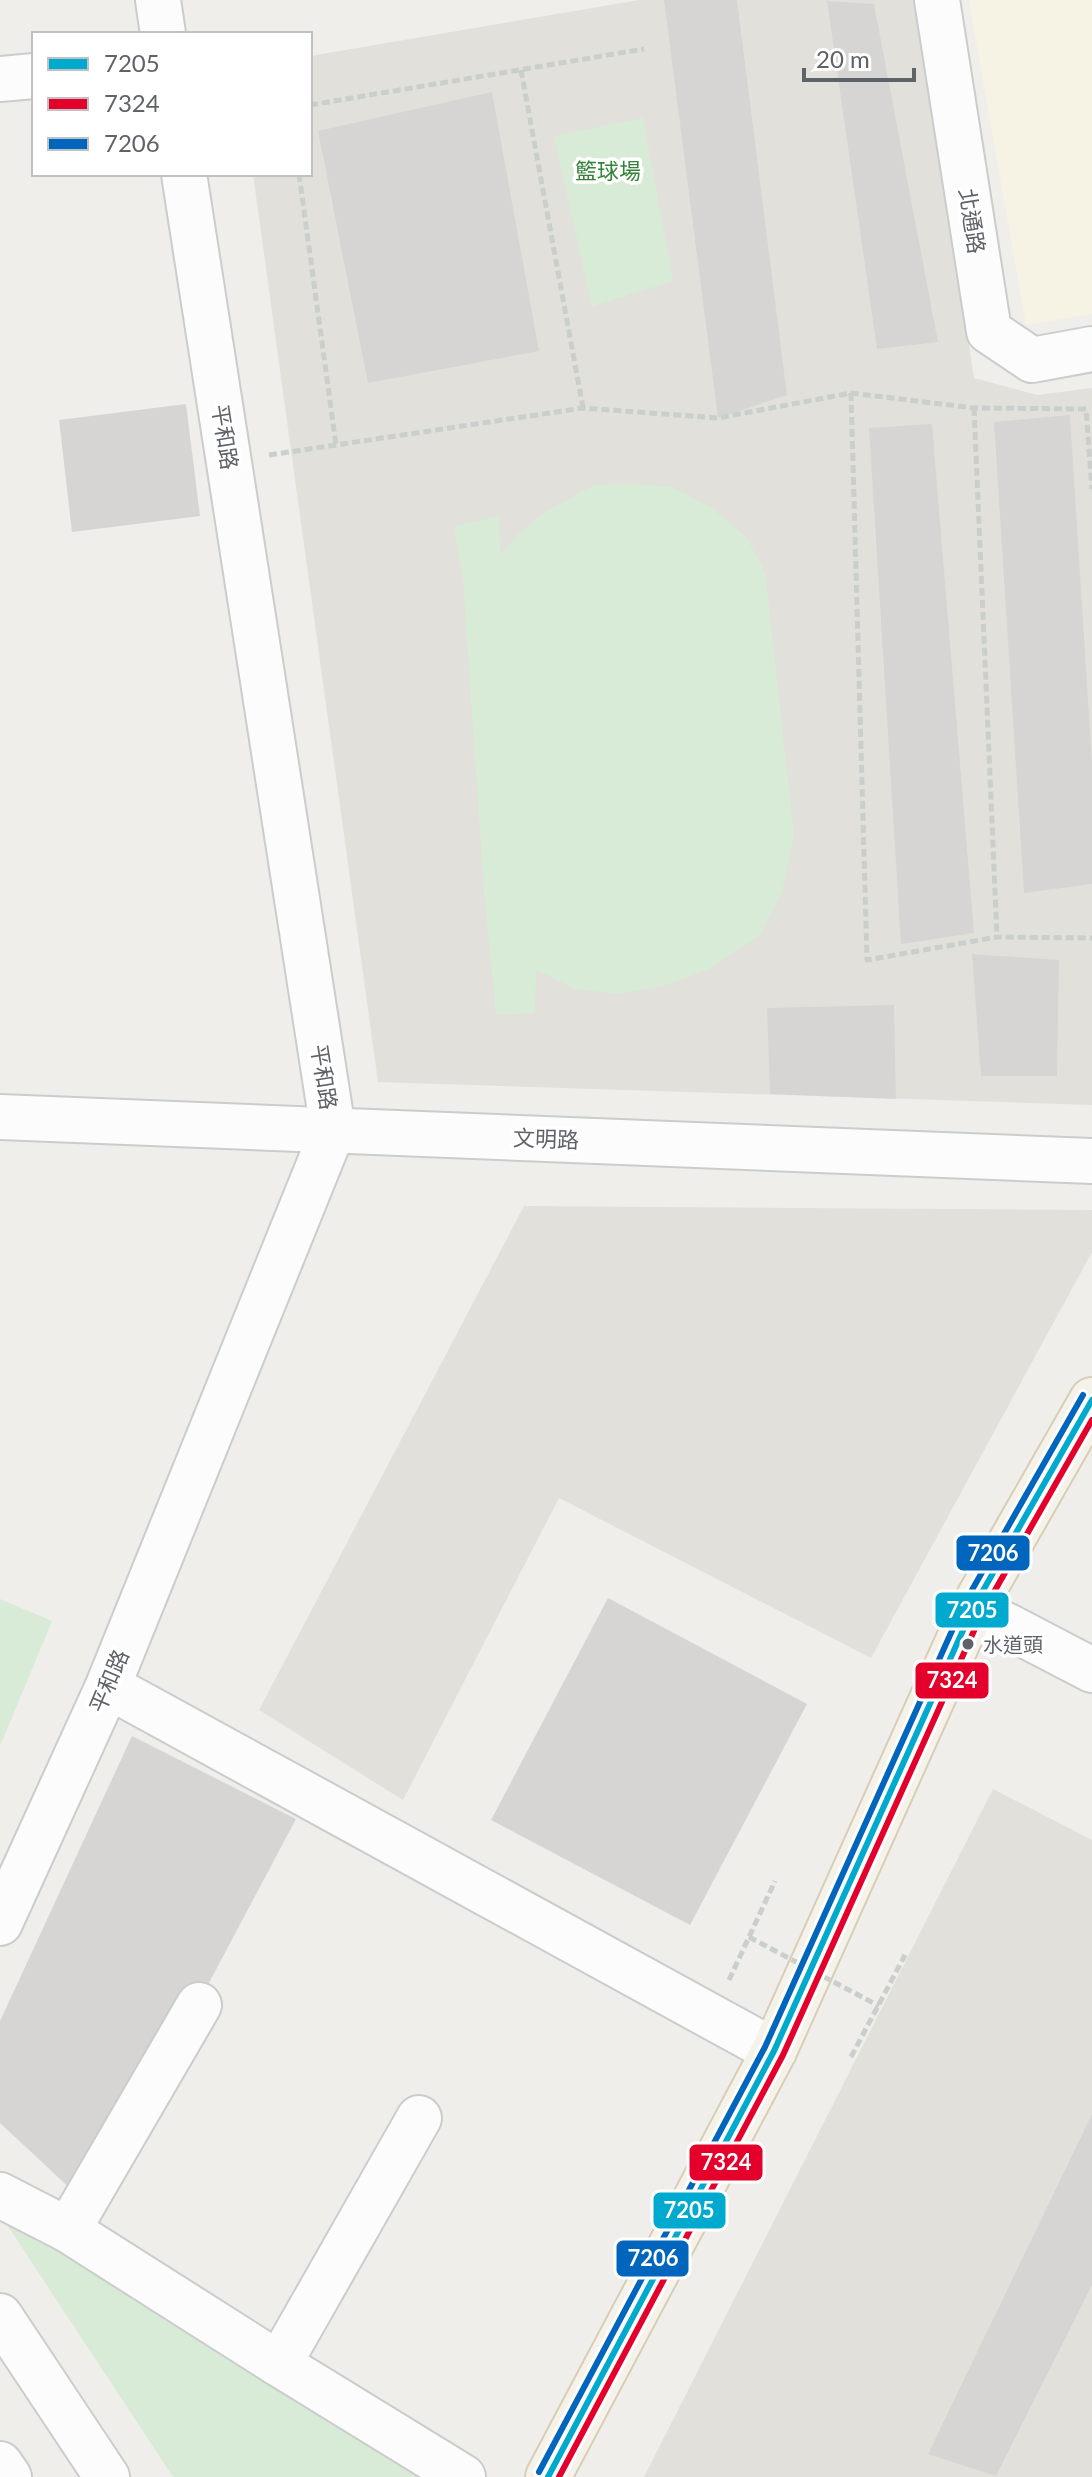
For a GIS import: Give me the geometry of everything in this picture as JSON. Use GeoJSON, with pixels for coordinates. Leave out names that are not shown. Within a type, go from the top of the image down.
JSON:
{"type":"FeatureCollection","features":[{"type":"Feature","properties":{"kind":"main road"},"geometry":{"type":"LineString","coordinates":[[548,2477],[774,2051],[973,1608],[1092,1400]]}},
{"type":"Feature","properties":{"kind":"street"},"geometry":{"type":"LineString","coordinates":[[158,0],[163,32]]}},
{"type":"Feature","properties":{"kind":"street","name":"北通路"},"geometry":{"type":"LineString","coordinates":[[937,0],[989,331],[1032,360],[1092,349]]}},
{"type":"Feature","properties":{"kind":"street"},"geometry":{"type":"LineString","coordinates":[[0,79],[32,76]]}},
{"type":"Feature","properties":{"kind":"street","name":"平和路"},"geometry":{"type":"LineString","coordinates":[[0,1923],[108,1686],[333,1130],[184,176]]}},
{"type":"Feature","properties":{"kind":"street","name":"文明路"},"geometry":{"type":"LineString","coordinates":[[0,1117],[1092,1161]]}},
{"type":"Feature","properties":{"kind":"street"},"geometry":{"type":"LineString","coordinates":[[973,1608],[1092,1670]]}},
{"type":"Feature","properties":{"kind":"street"},"geometry":{"type":"LineString","coordinates":[[108,1686],[774,2051]]}},
{"type":"Feature","properties":{"kind":"street"},"geometry":{"type":"LineString","coordinates":[[68,2230],[199,2005]]}},
{"type":"Feature","properties":{"kind":"street"},"geometry":{"type":"LineString","coordinates":[[279,2364],[419,2118]]}},
{"type":"Feature","properties":{"kind":"street"},"geometry":{"type":"LineString","coordinates":[[0,2195],[68,2230],[463,2477]]}},
{"type":"Feature","properties":{"kind":"street"},"geometry":{"type":"LineString","coordinates":[[0,2316],[107,2477]]}},
{"type":"Feature","properties":{"kind":"street"},"geometry":{"type":"LineString","coordinates":[[0,2464],[9,2477]]}},
{"type":"Feature","properties":{"kind":"path"},"geometry":{"type":"LineString","coordinates":[[312,105],[644,49]]}},
{"type":"Feature","properties":{"kind":"path"},"geometry":{"type":"LineString","coordinates":[[521,70],[583,408]]}},
{"type":"Feature","properties":{"kind":"path"},"geometry":{"type":"LineString","coordinates":[[299,176],[336,445]]}},
{"type":"Feature","properties":{"kind":"path"},"geometry":{"type":"LineString","coordinates":[[851,393],[867,960],[997,937],[1092,938]]}},
{"type":"Feature","properties":{"kind":"path"},"geometry":{"type":"LineString","coordinates":[[228,460],[583,408],[718,418],[851,393],[974,408],[1086,409],[1092,489]]}},
{"type":"Feature","properties":{"kind":"path"},"geometry":{"type":"LineString","coordinates":[[974,408],[997,937]]}},
{"type":"Feature","properties":{"kind":"path"},"geometry":{"type":"LineString","coordinates":[[727,1984],[775,1881]]}},
{"type":"Feature","properties":{"kind":"path"},"geometry":{"type":"LineString","coordinates":[[749,1937],[879,2006]]}},
{"type":"Feature","properties":{"kind":"path"},"geometry":{"type":"LineString","coordinates":[[851,2057],[905,1955]]}},
{"type":"Feature","properties":{"kind":"shaded area"},"geometry":{"type":"Polygon","coordinates":[[[639,0],[917,0],[974,378],[1037,395],[1092,388],[1092,1105],[378,1082],[253,176],[312,176],[312,56],[639,0]]]}},
{"type":"Feature","properties":{"kind":"shaded area"},"geometry":{"type":"Polygon","coordinates":[[[969,0],[1092,0],[1092,314],[1026,325],[969,0]]]}},
{"type":"Feature","properties":{"kind":"shaded area"},"geometry":{"type":"Polygon","coordinates":[[[524,1206],[1092,1210],[1092,1252],[871,1658],[559,1498],[403,1800],[259,1710],[524,1206]]]}},
{"type":"Feature","properties":{"kind":"shaded area"},"geometry":{"type":"Polygon","coordinates":[[[993,1789],[1092,1840],[1092,2477],[644,2477],[993,1789]]]}},
{"type":"Feature","properties":{"kind":"green space","name":"籃球場"},"geometry":{"type":"Polygon","coordinates":[[[643,118],[673,281],[592,306],[554,136],[643,118]]]}},
{"type":"Feature","properties":{"kind":"green space"},"geometry":{"type":"Polygon","coordinates":[[[594,485],[672,487],[712,508],[746,537],[765,572],[794,835],[782,892],[759,936],[707,970],[666,985],[620,994],[574,989],[536,969],[535,1013],[496,1015],[484,890],[463,580],[454,526],[499,516],[500,555],[522,530],[549,510],[594,485]]]}},
{"type":"Feature","properties":{"kind":"green space"},"geometry":{"type":"Polygon","coordinates":[[[0,1599],[52,1621],[0,1746],[0,1599]]]}},
{"type":"Feature","properties":{"kind":"green space"},"geometry":{"type":"Polygon","coordinates":[[[0,2214],[439,2477],[173,2477],[0,2214]]]}},
{"type":"Feature","properties":{"kind":"building"},"geometry":{"type":"Polygon","coordinates":[[[664,0],[737,0],[787,395],[718,418],[664,0]]]}},
{"type":"Feature","properties":{"kind":"building"},"geometry":{"type":"Polygon","coordinates":[[[827,1],[874,4],[938,342],[877,349],[827,1]]]}},
{"type":"Feature","properties":{"kind":"building"},"geometry":{"type":"Polygon","coordinates":[[[492,92],[539,351],[368,383],[318,131],[492,92]]]}},
{"type":"Feature","properties":{"kind":"building"},"geometry":{"type":"Polygon","coordinates":[[[186,404],[200,516],[72,532],[59,420],[186,404]]]}},
{"type":"Feature","properties":{"kind":"building"},"geometry":{"type":"Polygon","coordinates":[[[1070,415],[1092,764],[1092,884],[1024,893],[994,422],[1070,415]]]}},
{"type":"Feature","properties":{"kind":"building"},"geometry":{"type":"Polygon","coordinates":[[[932,424],[974,933],[901,944],[869,428],[932,424]]]}},
{"type":"Feature","properties":{"kind":"building"},"geometry":{"type":"Polygon","coordinates":[[[972,954],[1059,960],[1057,1076],[981,1076],[972,954]]]}},
{"type":"Feature","properties":{"kind":"building"},"geometry":{"type":"Polygon","coordinates":[[[894,1005],[896,1099],[770,1094],[767,1008],[894,1005]]]}},
{"type":"Feature","properties":{"kind":"building"},"geometry":{"type":"Polygon","coordinates":[[[608,1598],[807,1704],[690,1925],[491,1820],[608,1598]]]}},
{"type":"Feature","properties":{"kind":"building"},"geometry":{"type":"Polygon","coordinates":[[[132,1736],[296,1819],[90,2207],[0,2123],[0,2021],[132,1736]]]}},
{"type":"Feature","properties":{"kind":"building"},"geometry":{"type":"Polygon","coordinates":[[[1092,2114],[1092,2285],[996,2476],[928,2454],[1092,2114]]]}},
{"type":"Feature","properties":{"kind":"transit line","name":"7206"},"geometry":{"type":"LineString","coordinates":[[539,2472],[765,2047],[964,1604],[1083,1395]]}},
{"type":"Feature","properties":{"kind":"transit line","name":"7205"},"geometry":{"type":"LineString","coordinates":[[548,2477],[774,2051],[973,1608],[1092,1400]]}},
{"type":"Feature","properties":{"kind":"transit line","name":"7324"},"geometry":{"type":"LineString","coordinates":[[559,2477],[783,2055],[982,1613],[1092,1420]]}},
{"type":"Feature","properties":{"kind":"place","name":"水道頭"},"geometry":{"type":"Point","coordinates":[968,1644]}}]}
